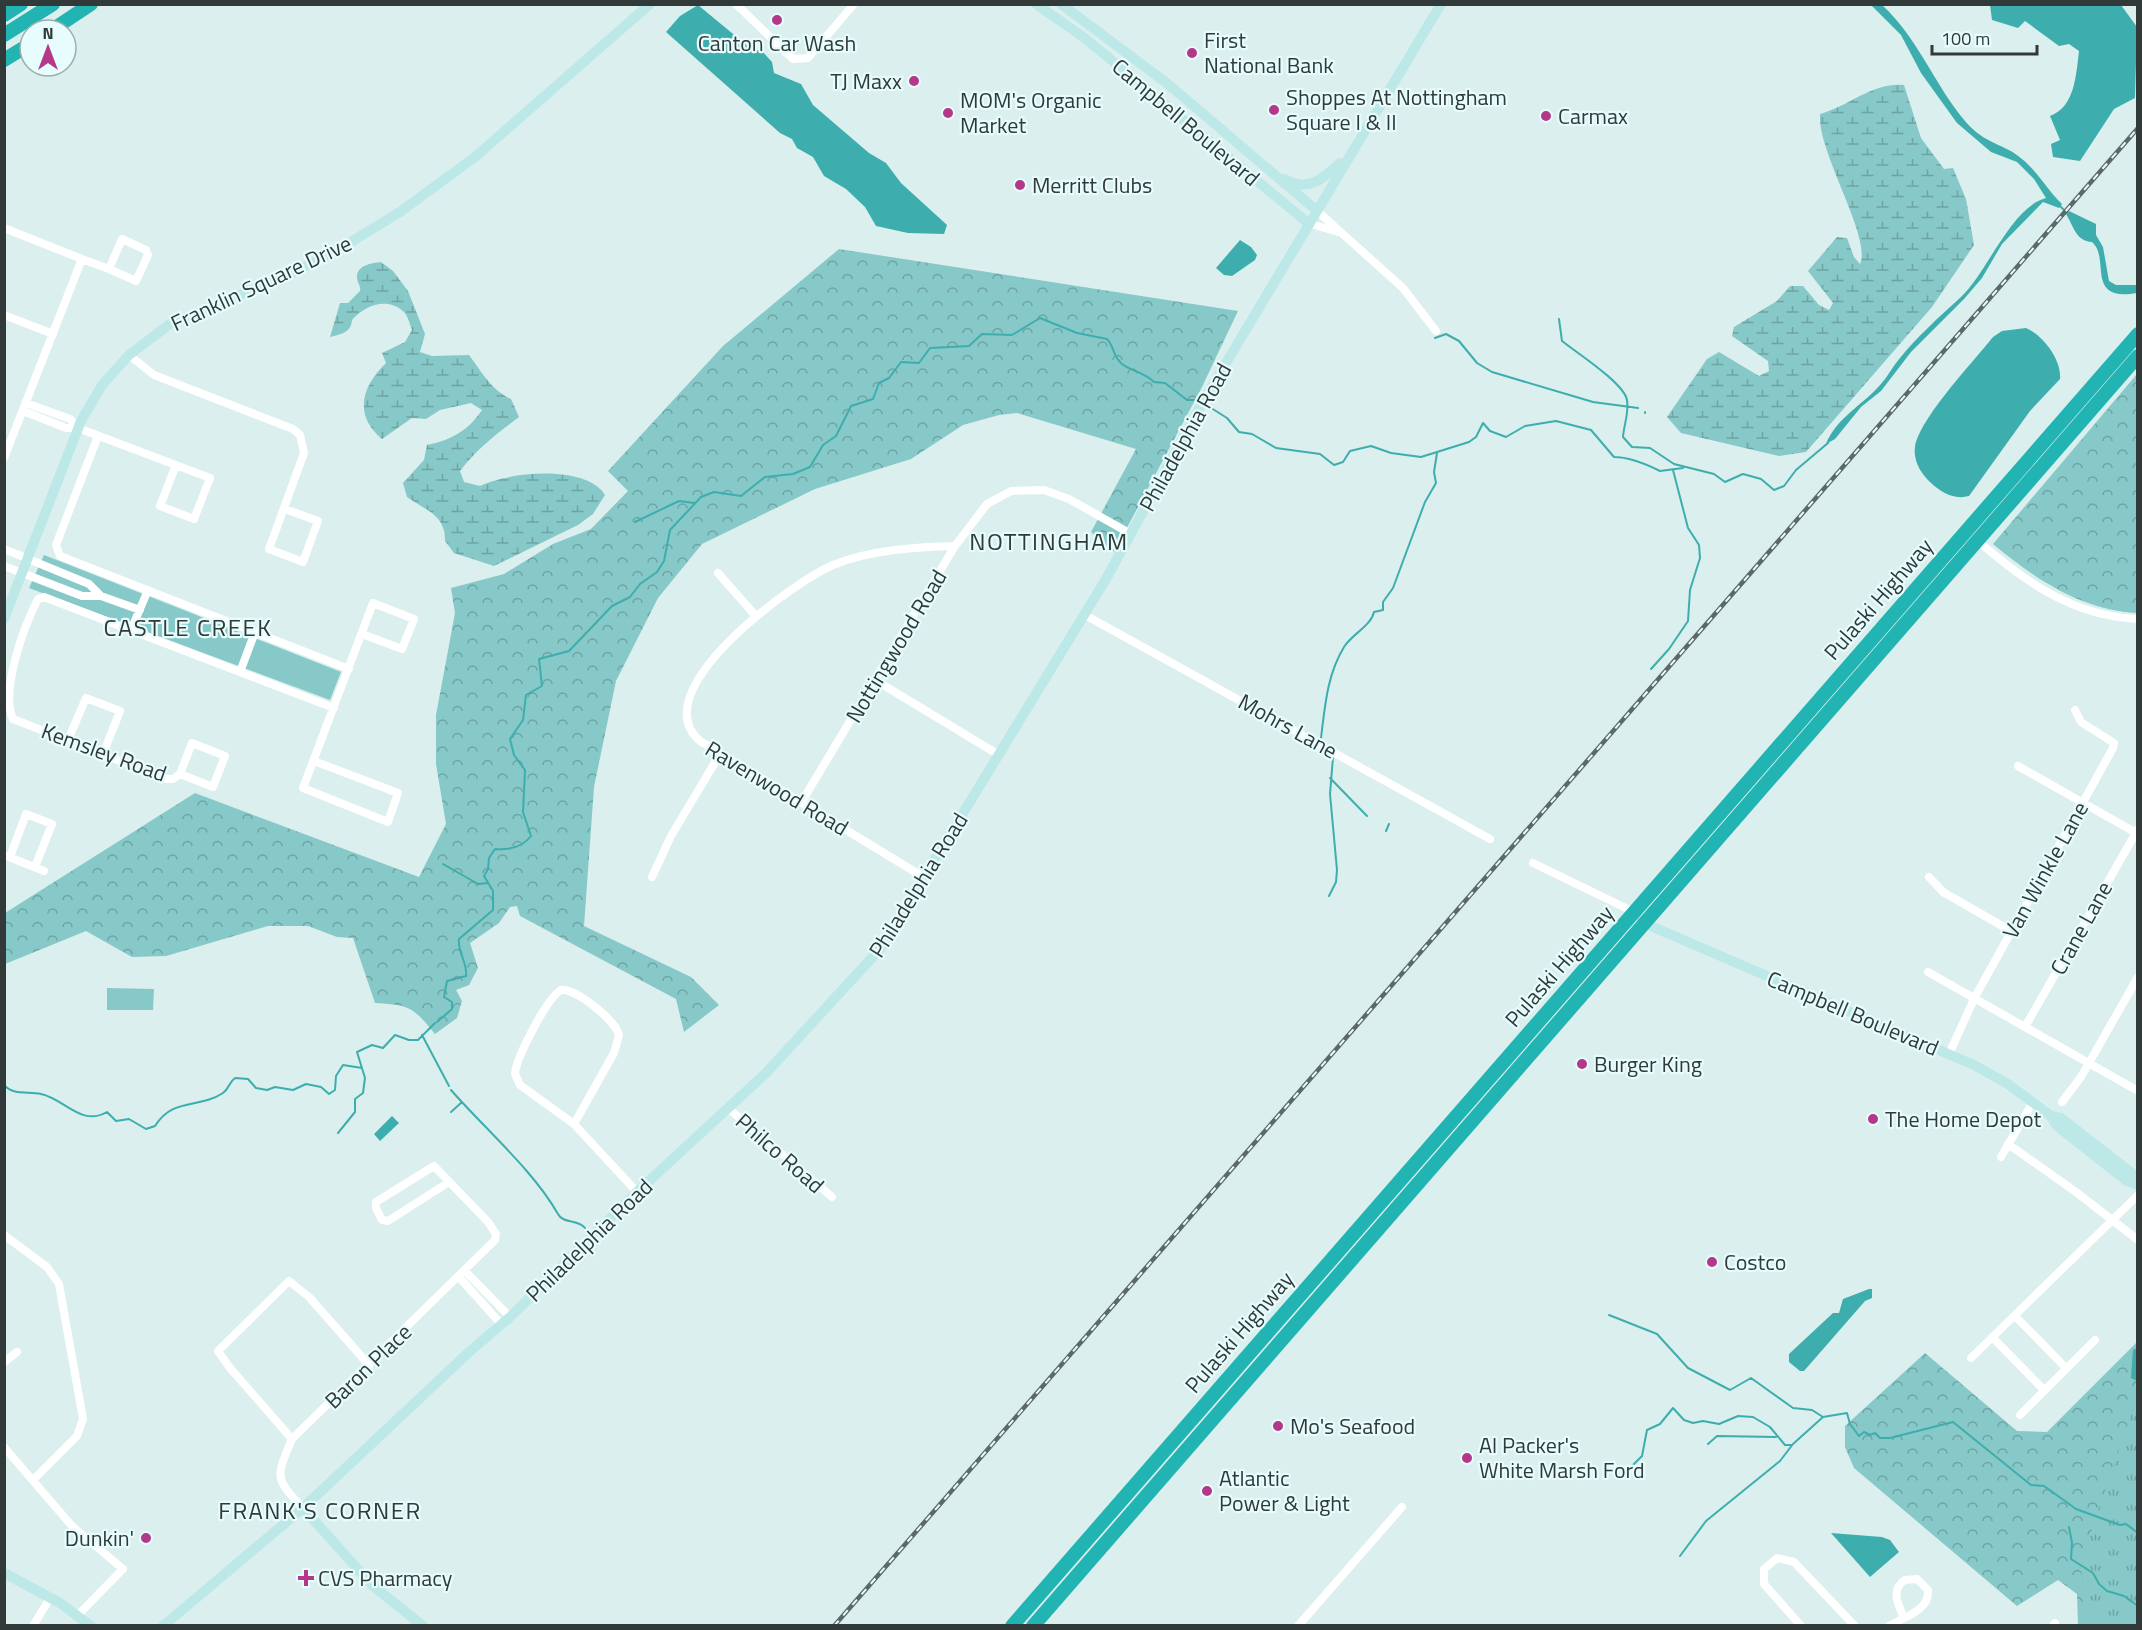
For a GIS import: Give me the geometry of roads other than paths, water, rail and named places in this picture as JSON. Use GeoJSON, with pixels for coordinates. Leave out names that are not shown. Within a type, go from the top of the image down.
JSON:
{"type":"FeatureCollection","features":[{"type":"Feature","properties":{"kind":"highway"},"geometry":{"type":"LineString","coordinates":[[4,15],[21,4]]}},
{"type":"Feature","properties":{"kind":"highway"},"geometry":{"type":"LineString","coordinates":[[4,36],[52,4]]}},
{"type":"Feature","properties":{"kind":"highway"},"geometry":{"type":"LineString","coordinates":[[70,18],[91,4]]}},
{"type":"Feature","properties":{"kind":"highway"},"geometry":{"type":"LineString","coordinates":[[4,60],[18,51]]}},
{"type":"Feature","properties":{"kind":"highway","name":"Pulaski Highway"},"geometry":{"type":"LineString","coordinates":[[1012,1626],[2138,334]]}},
{"type":"Feature","properties":{"kind":"highway","name":"Pulaski Highway"},"geometry":{"type":"LineString","coordinates":[[1033,1626],[2138,356]]}},
{"type":"Feature","properties":{"kind":"highway"},"geometry":{"type":"LineString","coordinates":[[1886,622],[1898,632]]}},
{"type":"Feature","properties":{"kind":"main road","name":"Franklin Square Drive"},"geometry":{"type":"LineString","coordinates":[[4,619],[78,428],[102,385],[129,355],[170,324],[298,270],[336,251],[400,212],[475,157],[650,4]]}},
{"type":"Feature","properties":{"kind":"main road","name":"Campbell Boulevard"},"geometry":{"type":"LineString","coordinates":[[1036,4],[1086,39],[1308,223]]}},
{"type":"Feature","properties":{"kind":"main road","name":"Campbell Boulevard"},"geometry":{"type":"LineString","coordinates":[[1061,4],[1168,84],[1316,210]]}},
{"type":"Feature","properties":{"kind":"main road","name":"Philadelphia Road"},"geometry":{"type":"LineString","coordinates":[[163,1626],[303,1508],[506,1321],[637,1192],[728,1108],[856,979],[893,932],[1085,615],[1205,398],[1441,4]]}},
{"type":"Feature","properties":{"kind":"main road"},"geometry":{"type":"LineString","coordinates":[[1269,171],[1294,184],[1312,184],[1349,155]]}},
{"type":"Feature","properties":{"kind":"main road"},"geometry":{"type":"LineString","coordinates":[[1634,912],[1646,924]]}},
{"type":"Feature","properties":{"kind":"main road","name":"Campbell Boulevard"},"geometry":{"type":"LineString","coordinates":[[1646,924],[1989,1072],[2051,1116],[2056,1125],[2127,1181],[2138,1185]]}},
{"type":"Feature","properties":{"kind":"main road","name":"Campbell Boulevard"},"geometry":{"type":"LineString","coordinates":[[2051,1116],[2061,1118],[2138,1178]]}},
{"type":"Feature","properties":{"kind":"main road"},"geometry":{"type":"LineString","coordinates":[[303,1508],[372,1585],[423,1626]]}},
{"type":"Feature","properties":{"kind":"main road"},"geometry":{"type":"LineString","coordinates":[[4,1574],[50,1598],[91,1626]]}},
{"type":"Feature","properties":{"kind":"street"},"geometry":{"type":"LineString","coordinates":[[736,4],[793,59],[800,61],[808,58],[854,4]]}},
{"type":"Feature","properties":{"kind":"street","name":"Campbell Boulevard"},"geometry":{"type":"LineString","coordinates":[[1316,210],[1403,288],[1436,331]]}},
{"type":"Feature","properties":{"kind":"street","name":"Campbell Boulevard"},"geometry":{"type":"LineString","coordinates":[[1308,223],[1339,232]]}},
{"type":"Feature","properties":{"kind":"street"},"geometry":{"type":"LineString","coordinates":[[4,228],[136,281],[148,255],[146,250],[122,239],[109,269]]}},
{"type":"Feature","properties":{"kind":"street"},"geometry":{"type":"LineString","coordinates":[[4,458],[82,259]]}},
{"type":"Feature","properties":{"kind":"street"},"geometry":{"type":"LineString","coordinates":[[4,315],[53,334]]}},
{"type":"Feature","properties":{"kind":"street"},"geometry":{"type":"LineString","coordinates":[[129,355],[154,375],[293,429],[300,435],[304,453],[269,549],[303,562],[318,521],[285,509]]}},
{"type":"Feature","properties":{"kind":"street"},"geometry":{"type":"LineString","coordinates":[[26,403],[70,420],[78,428]]}},
{"type":"Feature","properties":{"kind":"street"},"geometry":{"type":"LineString","coordinates":[[23,411],[66,428],[78,428],[98,436],[176,465],[210,478],[194,519],[160,506],[176,465]]}},
{"type":"Feature","properties":{"kind":"street"},"geometry":{"type":"LineString","coordinates":[[98,436],[56,550],[60,556],[349,669]]}},
{"type":"Feature","properties":{"kind":"street","name":"Nottingwood Road"},"geometry":{"type":"LineString","coordinates":[[801,803],[955,546],[987,504],[1002,494],[1019,489],[1054,492],[1131,534]]}},
{"type":"Feature","properties":{"kind":"street"},"geometry":{"type":"LineString","coordinates":[[1977,541],[2043,592],[2105,616],[2138,619]]}},
{"type":"Feature","properties":{"kind":"street","name":"Ravenwood Road"},"geometry":{"type":"LineString","coordinates":[[925,878],[694,736],[687,724],[686,708],[693,691],[712,662],[755,615],[797,585],[834,565],[897,551],[955,546]]}},
{"type":"Feature","properties":{"kind":"street"},"geometry":{"type":"LineString","coordinates":[[4,549],[89,584],[101,596]]}},
{"type":"Feature","properties":{"kind":"street"},"geometry":{"type":"LineString","coordinates":[[4,566],[82,596],[101,596],[140,610]]}},
{"type":"Feature","properties":{"kind":"street"},"geometry":{"type":"LineString","coordinates":[[718,573],[755,615]]}},
{"type":"Feature","properties":{"kind":"street"},"geometry":{"type":"LineString","coordinates":[[131,630],[148,590]]}},
{"type":"Feature","properties":{"kind":"street"},"geometry":{"type":"LineString","coordinates":[[6,700],[12,668],[38,599],[44,597],[334,708]]}},
{"type":"Feature","properties":{"kind":"street"},"geometry":{"type":"LineString","coordinates":[[314,761],[398,793],[388,822],[303,788],[314,761],[362,634],[374,603],[414,619],[402,649],[362,634]]}},
{"type":"Feature","properties":{"kind":"street","name":"Mohrs Lane"},"geometry":{"type":"LineString","coordinates":[[1085,615],[1490,839]]}},
{"type":"Feature","properties":{"kind":"street"},"geometry":{"type":"LineString","coordinates":[[240,672],[255,632]]}},
{"type":"Feature","properties":{"kind":"street"},"geometry":{"type":"LineString","coordinates":[[875,680],[999,756]]}},
{"type":"Feature","properties":{"kind":"street"},"geometry":{"type":"LineString","coordinates":[[68,740],[86,698],[120,711],[104,754]]}},
{"type":"Feature","properties":{"kind":"street","name":"Kemsley Road"},"geometry":{"type":"LineString","coordinates":[[6,700],[8,711],[13,719],[166,778],[173,779],[180,774],[192,743],[225,756],[213,787],[180,774]]}},
{"type":"Feature","properties":{"kind":"street","name":"Van Winkle Lane"},"geometry":{"type":"LineString","coordinates":[[1949,1054],[1975,997],[2114,743],[2081,722],[2075,710]]}},
{"type":"Feature","properties":{"kind":"street"},"geometry":{"type":"LineString","coordinates":[[652,877],[680,819],[720,754]]}},
{"type":"Feature","properties":{"kind":"street"},"geometry":{"type":"LineString","coordinates":[[2018,766],[2137,832]]}},
{"type":"Feature","properties":{"kind":"street"},"geometry":{"type":"LineString","coordinates":[[35,867],[51,824],[26,814],[7,856],[44,871]]}},
{"type":"Feature","properties":{"kind":"street","name":"Crane Lane"},"geometry":{"type":"LineString","coordinates":[[2025,1027],[2137,832]]}},
{"type":"Feature","properties":{"kind":"street"},"geometry":{"type":"LineString","coordinates":[[1533,863],[1634,912]]}},
{"type":"Feature","properties":{"kind":"street"},"geometry":{"type":"LineString","coordinates":[[1929,877],[1943,892],[2011,931]]}},
{"type":"Feature","properties":{"kind":"street"},"geometry":{"type":"LineString","coordinates":[[1928,972],[2138,1091]]}},
{"type":"Feature","properties":{"kind":"street"},"geometry":{"type":"LineString","coordinates":[[2062,1102],[2088,1064],[2138,977]]}},
{"type":"Feature","properties":{"kind":"street"},"geometry":{"type":"LineString","coordinates":[[574,1124],[614,1053],[619,1035],[611,1020],[594,1009],[581,995],[567,990],[558,992],[547,1006],[521,1055],[515,1074],[520,1084],[574,1124],[637,1192]]}},
{"type":"Feature","properties":{"kind":"street"},"geometry":{"type":"LineString","coordinates":[[2001,1157],[2032,1102]]}},
{"type":"Feature","properties":{"kind":"street","name":"Philco Road"},"geometry":{"type":"LineString","coordinates":[[728,1108],[832,1197]]}},
{"type":"Feature","properties":{"kind":"street"},"geometry":{"type":"LineString","coordinates":[[2008,1144],[2138,1240]]}},
{"type":"Feature","properties":{"kind":"street"},"geometry":{"type":"LineString","coordinates":[[434,1166],[449,1182],[388,1221],[382,1220],[375,1208],[376,1202],[434,1166]]}},
{"type":"Feature","properties":{"kind":"street","name":"Baron Place"},"geometry":{"type":"LineString","coordinates":[[303,1508],[283,1486],[279,1476],[292,1439],[495,1240],[496,1234],[492,1226],[449,1182]]}},
{"type":"Feature","properties":{"kind":"street"},"geometry":{"type":"LineString","coordinates":[[1971,1358],[2138,1195]]}},
{"type":"Feature","properties":{"kind":"street"},"geometry":{"type":"LineString","coordinates":[[4,1235],[41,1261],[59,1284],[83,1419],[77,1436],[33,1480]]}},
{"type":"Feature","properties":{"kind":"street"},"geometry":{"type":"LineString","coordinates":[[465,1271],[506,1321]]}},
{"type":"Feature","properties":{"kind":"street"},"geometry":{"type":"LineString","coordinates":[[459,1277],[506,1321]]}},
{"type":"Feature","properties":{"kind":"street"},"geometry":{"type":"LineString","coordinates":[[292,1439],[218,1351],[289,1281],[309,1297],[369,1365]]}},
{"type":"Feature","properties":{"kind":"street"},"geometry":{"type":"LineString","coordinates":[[2015,1316],[2066,1368]]}},
{"type":"Feature","properties":{"kind":"street"},"geometry":{"type":"LineString","coordinates":[[1993,1338],[2044,1390]]}},
{"type":"Feature","properties":{"kind":"street"},"geometry":{"type":"LineString","coordinates":[[2020,1415],[2095,1340]]}},
{"type":"Feature","properties":{"kind":"street"},"geometry":{"type":"LineString","coordinates":[[4,1362],[17,1352]]}},
{"type":"Feature","properties":{"kind":"street"},"geometry":{"type":"LineString","coordinates":[[4,1447],[72,1526],[123,1569],[78,1615]]}},
{"type":"Feature","properties":{"kind":"street"},"geometry":{"type":"LineString","coordinates":[[1298,1626],[1402,1507]]}},
{"type":"Feature","properties":{"kind":"street"},"geometry":{"type":"LineString","coordinates":[[1801,1626],[1764,1584],[1764,1569],[1772,1560],[1783,1558],[1794,1562],[1855,1626]]}},
{"type":"Feature","properties":{"kind":"street"},"geometry":{"type":"LineString","coordinates":[[1889,1626],[1904,1618],[1922,1608],[1928,1600],[1927,1587],[1917,1579],[1905,1580],[1896,1589],[1896,1599],[1904,1618]]}},
{"type":"Feature","properties":{"kind":"street"},"geometry":{"type":"LineString","coordinates":[[33,1626],[50,1598]]}},
{"type":"Feature","properties":{"kind":"waterway"},"geometry":{"type":"LineString","coordinates":[[2058,204],[2069,215]]}},
{"type":"Feature","properties":{"kind":"waterway"},"geometry":{"type":"LineString","coordinates":[[437,1022],[452,1009],[452,1002],[444,997],[447,981],[466,976],[459,939],[493,910],[493,891],[484,876],[488,869],[489,858],[495,849],[514,847],[531,836],[523,812],[525,770],[514,755],[510,739],[523,720],[526,695],[542,686],[539,659],[569,651],[612,606],[630,597],[640,584],[657,572],[664,561],[670,530],[701,497],[714,492],[741,496],[765,477],[793,474],[810,467],[823,445],[836,436],[851,406],[873,399],[879,383],[889,378],[901,362],[919,363],[930,348],[969,346],[982,334],[1012,335],[1040,318],[1077,333],[1107,339],[1122,364],[1154,382],[1165,383],[1187,400],[1197,400]]}},
{"type":"Feature","properties":{"kind":"waterway"},"geometry":{"type":"LineString","coordinates":[[1559,319],[1562,341],[1609,377],[1624,393],[1627,410],[1623,437],[1632,447],[1650,448],[1674,464],[1714,474],[1725,482],[1743,474],[1761,479],[1774,490],[1784,486],[1796,470],[1828,443]]}},
{"type":"Feature","properties":{"kind":"waterway"},"geometry":{"type":"LineString","coordinates":[[1435,338],[1446,334],[1459,341],[1477,363],[1492,372],[1593,402],[1638,408]]}},
{"type":"Feature","properties":{"kind":"waterway"},"geometry":{"type":"LineString","coordinates":[[1208,406],[1227,418],[1239,432],[1252,434],[1276,448],[1320,454],[1334,465],[1343,462],[1350,451],[1371,446],[1391,453],[1421,457],[1469,442],[1476,437],[1483,423],[1490,431],[1506,437],[1525,426],[1556,421],[1591,430],[1614,457],[1632,460],[1660,471],[1683,468]]}},
{"type":"Feature","properties":{"kind":"waterway"},"geometry":{"type":"LineString","coordinates":[[1321,738],[1328,691],[1338,658],[1347,642],[1369,622],[1374,612],[1383,610],[1383,602],[1393,588],[1425,502],[1436,483],[1434,472],[1437,453]]}},
{"type":"Feature","properties":{"kind":"waterway"},"geometry":{"type":"LineString","coordinates":[[1651,669],[1669,649],[1688,621],[1690,590],[1700,558],[1699,545],[1688,528],[1673,470]]}},
{"type":"Feature","properties":{"kind":"waterway"},"geometry":{"type":"LineString","coordinates":[[635,522],[679,501],[694,503]]}},
{"type":"Feature","properties":{"kind":"waterway"},"geometry":{"type":"LineString","coordinates":[[1329,896],[1336,882],[1337,870],[1330,794],[1333,757]]}},
{"type":"Feature","properties":{"kind":"waterway"},"geometry":{"type":"LineString","coordinates":[[1330,778],[1367,816]]}},
{"type":"Feature","properties":{"kind":"waterway"},"geometry":{"type":"LineString","coordinates":[[1386,831],[1389,824]]}},
{"type":"Feature","properties":{"kind":"waterway"},"geometry":{"type":"LineString","coordinates":[[443,864],[478,884],[488,883]]}},
{"type":"Feature","properties":{"kind":"waterway"},"geometry":{"type":"LineString","coordinates":[[338,1133],[355,1112],[355,1099],[363,1093],[365,1078],[357,1052],[372,1045],[383,1048],[395,1035],[409,1040],[418,1040],[435,1023]]}},
{"type":"Feature","properties":{"kind":"waterway"},"geometry":{"type":"LineString","coordinates":[[422,1035],[449,1086]]}},
{"type":"Feature","properties":{"kind":"waterway"},"geometry":{"type":"LineString","coordinates":[[4,1085],[12,1091],[50,1097],[81,1114],[98,1116],[107,1112],[116,1121],[129,1119],[146,1129],[155,1126],[162,1117],[178,1107],[205,1101],[223,1093],[235,1078],[248,1079],[256,1088],[267,1090],[275,1087],[293,1090],[306,1084],[321,1087],[329,1094],[335,1090],[336,1076],[343,1065],[362,1068]]}},
{"type":"Feature","properties":{"kind":"waterway"},"geometry":{"type":"LineString","coordinates":[[451,1090],[536,1182],[560,1217],[579,1223],[585,1228]]}},
{"type":"Feature","properties":{"kind":"waterway"},"geometry":{"type":"LineString","coordinates":[[451,1112],[462,1102]]}},
{"type":"Feature","properties":{"kind":"waterway"},"geometry":{"type":"LineString","coordinates":[[593,1247],[597,1243]]}},
{"type":"Feature","properties":{"kind":"waterway"},"geometry":{"type":"LineString","coordinates":[[1609,1315],[1657,1334],[1688,1368],[1730,1390],[1751,1378],[1793,1408],[1812,1410],[1823,1417]]}},
{"type":"Feature","properties":{"kind":"waterway"},"geometry":{"type":"LineString","coordinates":[[1624,1474],[1642,1456],[1647,1430],[1660,1424],[1673,1408],[1684,1420],[1693,1423],[1703,1421],[1719,1424],[1738,1416],[1753,1417],[1770,1427],[1785,1445],[1791,1445]]}},
{"type":"Feature","properties":{"kind":"waterway"},"geometry":{"type":"LineString","coordinates":[[1680,1556],[1706,1521],[1780,1461],[1793,1444],[1823,1417],[1847,1413],[1850,1424],[1859,1436],[1864,1432],[1870,1435],[1875,1433],[1880,1438],[1890,1438],[1953,1422],[2031,1485],[2044,1486],[2076,1509],[2120,1525],[2126,1524],[2138,1533]]}},
{"type":"Feature","properties":{"kind":"waterway"},"geometry":{"type":"LineString","coordinates":[[1708,1444],[1717,1436],[1776,1437]]}},
{"type":"Feature","properties":{"kind":"waterway"},"geometry":{"type":"LineString","coordinates":[[2069,1527],[2072,1543],[2071,1559],[2093,1573],[2099,1584],[2107,1591],[2124,1596],[2138,1606]]}},
{"type":"Feature","properties":{"kind":"railway"},"geometry":{"type":"LineString","coordinates":[[834,1626],[2138,128]]}},
{"type":"Feature","properties":{"kind":"place","name":"Canton Car Wash"},"geometry":{"type":"Point","coordinates":[777,20]}},
{"type":"Feature","properties":{"kind":"place","name":"First National Bank"},"geometry":{"type":"Point","coordinates":[1192,53]}},
{"type":"Feature","properties":{"kind":"place","name":"TJ Maxx"},"geometry":{"type":"Point","coordinates":[914,81]}},
{"type":"Feature","properties":{"kind":"place","name":"Shoppes At Nottingham Square I & II"},"geometry":{"type":"Point","coordinates":[1274,110]}},
{"type":"Feature","properties":{"kind":"place","name":"MOM's Organic Market"},"geometry":{"type":"Point","coordinates":[948,113]}},
{"type":"Feature","properties":{"kind":"place","name":"Carmax"},"geometry":{"type":"Point","coordinates":[1546,116]}},
{"type":"Feature","properties":{"kind":"place","name":"Merritt Clubs"},"geometry":{"type":"Point","coordinates":[1020,185]}},
{"type":"Feature","properties":{"kind":"place","name":"Burger King"},"geometry":{"type":"Point","coordinates":[1582,1064]}},
{"type":"Feature","properties":{"kind":"place","name":"The Home Depot"},"geometry":{"type":"Point","coordinates":[1873,1119]}},
{"type":"Feature","properties":{"kind":"place","name":"Costco"},"geometry":{"type":"Point","coordinates":[1712,1262]}},
{"type":"Feature","properties":{"kind":"place","name":"Mo's Seafood"},"geometry":{"type":"Point","coordinates":[1278,1426]}},
{"type":"Feature","properties":{"kind":"place","name":"Al Packer's White Marsh Ford"},"geometry":{"type":"Point","coordinates":[1467,1458]}},
{"type":"Feature","properties":{"kind":"place","name":"Atlantic Power & Light"},"geometry":{"type":"Point","coordinates":[1207,1491]}},
{"type":"Feature","properties":{"kind":"place","name":"Dunkin'"},"geometry":{"type":"Point","coordinates":[146,1538]}},
{"type":"Feature","properties":{"kind":"place","name":"CVS Pharmacy"},"geometry":{"type":"Point","coordinates":[306,1578]}},
{"type":"Feature","properties":{"kind":"district","name":"NOTTINGHAM"},"geometry":{"type":"Point","coordinates":[1049,542]}},
{"type":"Feature","properties":{"kind":"district","name":"CASTLE CREEK"},"geometry":{"type":"Point","coordinates":[188,628]}},
{"type":"Feature","properties":{"kind":"district","name":"FRANK'S CORNER"},"geometry":{"type":"Point","coordinates":[320,1511]}}]}
